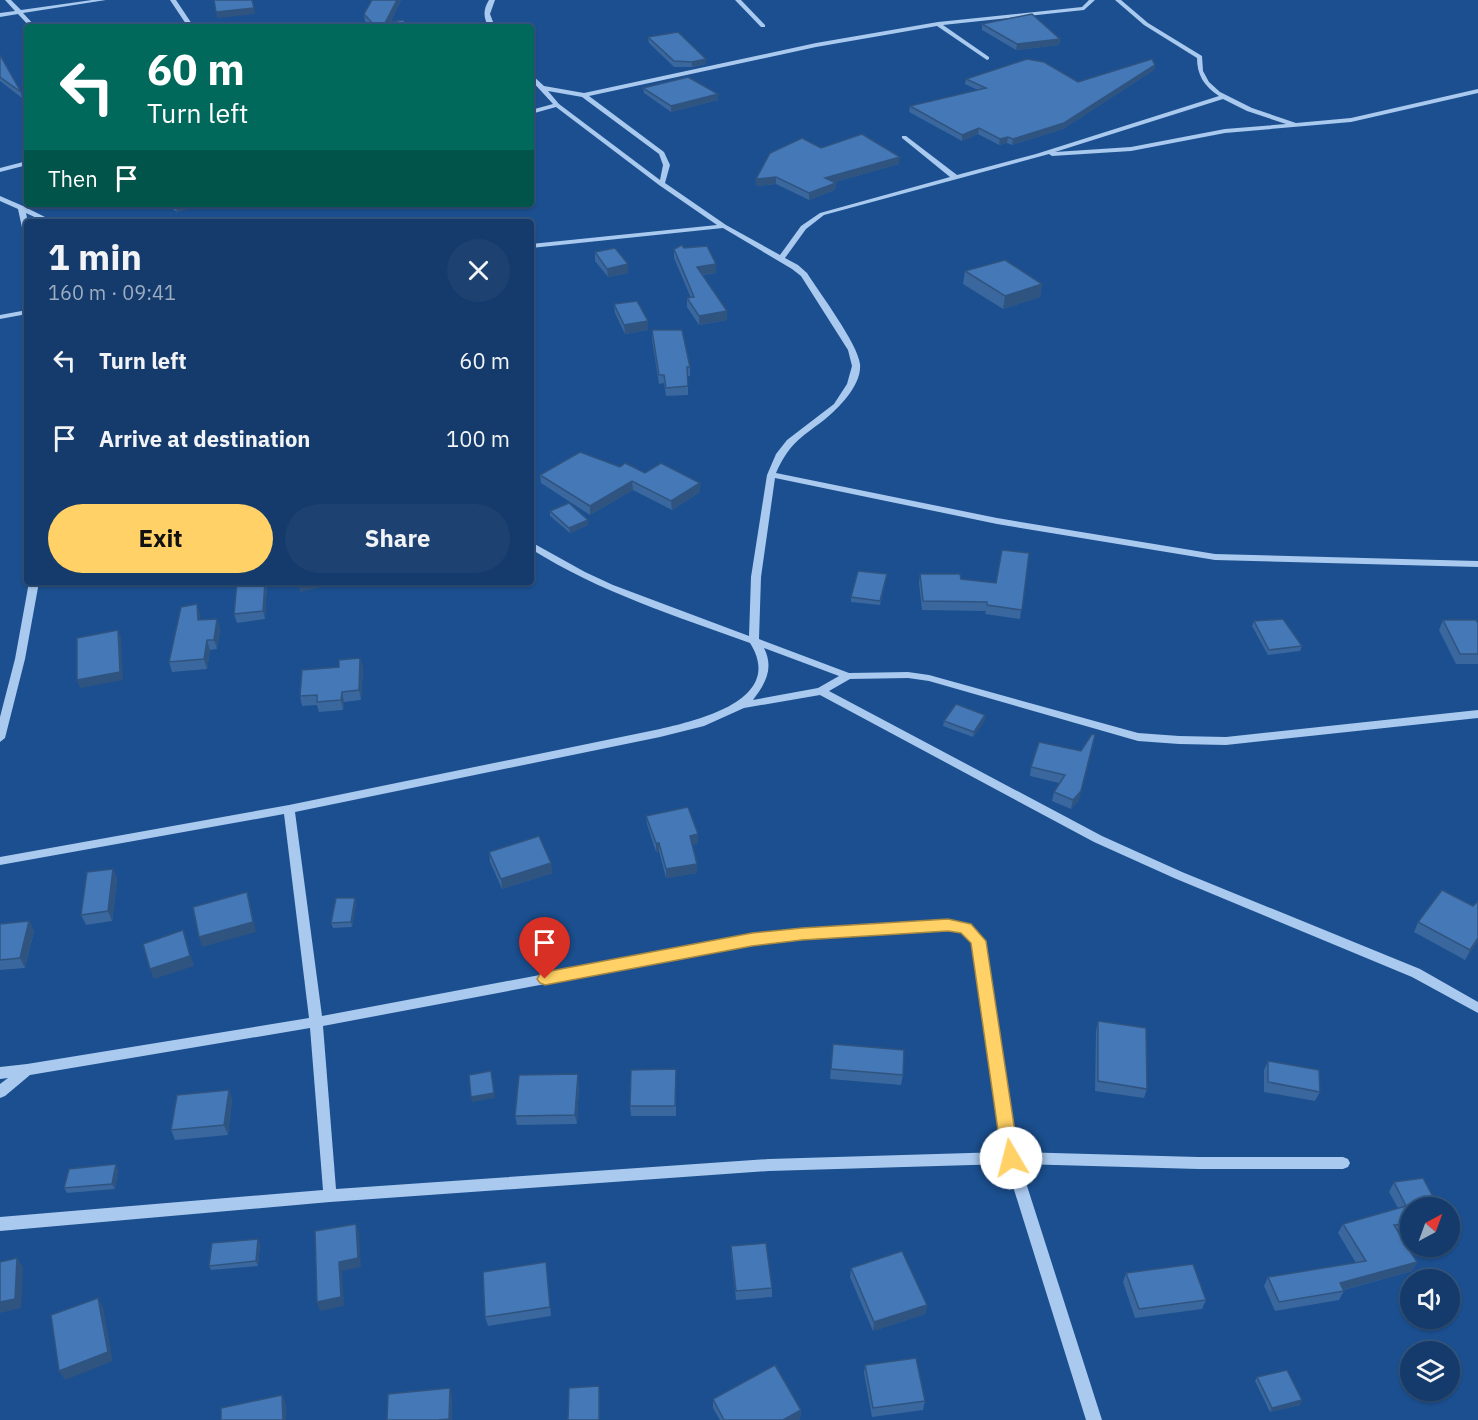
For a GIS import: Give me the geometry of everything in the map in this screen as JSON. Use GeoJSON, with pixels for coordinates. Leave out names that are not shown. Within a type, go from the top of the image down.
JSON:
{"type":"FeatureCollection","features":[{"type":"Feature","properties":{"kind":"street"},"geometry":{"type":"LineString","coordinates":[[8,0],[31,24]]}},
{"type":"Feature","properties":{"kind":"street"},"geometry":{"type":"LineString","coordinates":[[0,15],[104,0]]}},
{"type":"Feature","properties":{"kind":"street"},"geometry":{"type":"LineString","coordinates":[[173,0],[189,24]]}},
{"type":"Feature","properties":{"kind":"street"},"geometry":{"type":"LineString","coordinates":[[490,24],[486,11],[492,0]]}},
{"type":"Feature","properties":{"kind":"street"},"geometry":{"type":"LineString","coordinates":[[738,0],[763,26]]}},
{"type":"Feature","properties":{"kind":"street"},"geometry":{"type":"LineString","coordinates":[[542,88],[584,95],[806,47],[938,24],[1084,8],[1092,0]]}},
{"type":"Feature","properties":{"kind":"street"},"geometry":{"type":"LineString","coordinates":[[1118,0],[1146,24],[1200,57],[1199,74],[1203,82],[1223,97],[1300,126]]}},
{"type":"Feature","properties":{"kind":"street"},"geometry":{"type":"LineString","coordinates":[[938,24],[987,58]]}},
{"type":"Feature","properties":{"kind":"street"},"geometry":{"type":"LineString","coordinates":[[534,79],[557,105],[661,184],[724,226],[782,258],[804,275],[852,350],[856,366],[851,384],[837,406],[790,442],[780,454],[771,474],[756,577],[754,641],[764,654],[765,670],[756,689],[742,705]]}},
{"type":"Feature","properties":{"kind":"street"},"geometry":{"type":"LineString","coordinates":[[1038,155],[1106,152],[1225,131],[1300,126],[1367,118],[1478,92]]}},
{"type":"Feature","properties":{"kind":"street"},"geometry":{"type":"LineString","coordinates":[[584,95],[662,153],[667,160],[668,168],[661,184]]}},
{"type":"Feature","properties":{"kind":"street"},"geometry":{"type":"LineString","coordinates":[[782,258],[800,229],[808,221],[822,214],[1038,155],[1223,97]]}},
{"type":"Feature","properties":{"kind":"street"},"geometry":{"type":"LineString","coordinates":[[534,111],[557,105]]}},
{"type":"Feature","properties":{"kind":"street"},"geometry":{"type":"LineString","coordinates":[[904,137],[956,178]]}},
{"type":"Feature","properties":{"kind":"street"},"geometry":{"type":"LineString","coordinates":[[0,170],[24,163]]}},
{"type":"Feature","properties":{"kind":"street"},"geometry":{"type":"LineString","coordinates":[[0,198],[45,219]]}},
{"type":"Feature","properties":{"kind":"street"},"geometry":{"type":"LineString","coordinates":[[21,207],[24,221]]}},
{"type":"Feature","properties":{"kind":"street"},"geometry":{"type":"LineString","coordinates":[[534,246],[724,226]]}},
{"type":"Feature","properties":{"kind":"street"},"geometry":{"type":"LineString","coordinates":[[0,317],[24,313]]}},
{"type":"Feature","properties":{"kind":"street"},"geometry":{"type":"LineString","coordinates":[[771,474],[997,521],[1215,557],[1478,564]]}},
{"type":"Feature","properties":{"kind":"street"},"geometry":{"type":"LineString","coordinates":[[534,547],[565,567],[599,582],[848,676],[908,675],[929,678],[1138,737],[1226,741],[1478,714]]}},
{"type":"Feature","properties":{"kind":"street"},"geometry":{"type":"LineString","coordinates":[[0,738],[20,659],[33,585]]}},
{"type":"Feature","properties":{"kind":"street"},"geometry":{"type":"LineString","coordinates":[[0,861],[289,809],[660,733],[700,723],[742,705],[821,692],[848,676]]}},
{"type":"Feature","properties":{"kind":"street"},"geometry":{"type":"LineString","coordinates":[[821,692],[1108,843],[1178,875],[1416,974],[1478,1008]]}},
{"type":"Feature","properties":{"kind":"street"},"geometry":{"type":"LineString","coordinates":[[289,809],[316,1022],[330,1196]]}},
{"type":"Feature","properties":{"kind":"street"},"geometry":{"type":"LineString","coordinates":[[0,1072],[27,1070],[316,1022],[752,939],[937,926],[966,928],[978,941],[1011,1158],[1094,1420]]}},
{"type":"Feature","properties":{"kind":"street"},"geometry":{"type":"LineString","coordinates":[[0,1092],[27,1070]]}},
{"type":"Feature","properties":{"kind":"street"},"geometry":{"type":"LineString","coordinates":[[0,1224],[330,1196],[769,1165],[1011,1158],[1198,1163],[1343,1163]]}},
{"type":"Feature","properties":{"kind":"building"},"geometry":{"type":"Polygon","coordinates":[[[214,0],[252,0],[254,8],[216,12],[214,0]]]}},
{"type":"Feature","properties":{"kind":"building"},"geometry":{"type":"Polygon","coordinates":[[[372,0],[397,0],[385,23],[403,20],[406,24],[373,24],[364,14],[372,0]]]}},
{"type":"Feature","properties":{"kind":"building"},"geometry":{"type":"Polygon","coordinates":[[[1032,14],[1060,39],[1017,44],[982,24],[1032,14]]]}},
{"type":"Feature","properties":{"kind":"building"},"geometry":{"type":"Polygon","coordinates":[[[678,32],[706,59],[692,62],[674,61],[648,37],[678,32]]]}},
{"type":"Feature","properties":{"kind":"building"},"geometry":{"type":"Polygon","coordinates":[[[0,55],[21,92],[0,77],[0,55]]]}},
{"type":"Feature","properties":{"kind":"building"},"geometry":{"type":"Polygon","coordinates":[[[1027,59],[1044,62],[1078,82],[1152,59],[1155,65],[1064,123],[1013,139],[1008,137],[1000,139],[979,128],[962,135],[910,106],[986,88],[966,79],[1027,59]]]}},
{"type":"Feature","properties":{"kind":"building"},"geometry":{"type":"Polygon","coordinates":[[[688,77],[718,94],[671,106],[643,88],[688,77]]]}},
{"type":"Feature","properties":{"kind":"building"},"geometry":{"type":"Polygon","coordinates":[[[862,134],[900,157],[825,178],[836,183],[809,193],[776,177],[756,179],[770,153],[802,138],[821,148],[862,134]]]}},
{"type":"Feature","properties":{"kind":"building"},"geometry":{"type":"Polygon","coordinates":[[[682,245],[684,248],[707,246],[716,264],[697,267],[727,311],[699,316],[687,298],[694,297],[674,249],[682,245]]]}},
{"type":"Feature","properties":{"kind":"building"},"geometry":{"type":"Polygon","coordinates":[[[615,248],[628,264],[607,269],[595,252],[615,248]]]}},
{"type":"Feature","properties":{"kind":"building"},"geometry":{"type":"Polygon","coordinates":[[[1005,260],[1042,284],[1005,296],[965,271],[1005,260]]]}},
{"type":"Feature","properties":{"kind":"building"},"geometry":{"type":"Polygon","coordinates":[[[637,301],[648,321],[624,325],[614,304],[637,301]]]}},
{"type":"Feature","properties":{"kind":"building"},"geometry":{"type":"Polygon","coordinates":[[[652,330],[682,330],[690,367],[687,367],[688,386],[666,388],[664,375],[659,375],[652,330]]]}},
{"type":"Feature","properties":{"kind":"building"},"geometry":{"type":"Polygon","coordinates":[[[580,452],[620,467],[625,463],[645,473],[661,463],[700,483],[671,501],[632,481],[590,506],[540,475],[580,452]]]}},
{"type":"Feature","properties":{"kind":"building"},"geometry":{"type":"Polygon","coordinates":[[[569,503],[588,520],[569,528],[550,511],[569,503]]]}},
{"type":"Feature","properties":{"kind":"building"},"geometry":{"type":"Polygon","coordinates":[[[1002,550],[1029,553],[1022,610],[987,605],[987,602],[923,601],[920,574],[960,574],[961,579],[996,583],[1002,550]]]}},
{"type":"Feature","properties":{"kind":"building"},"geometry":{"type":"Polygon","coordinates":[[[858,571],[887,574],[880,601],[851,597],[858,571]]]}},
{"type":"Feature","properties":{"kind":"building"},"geometry":{"type":"Polygon","coordinates":[[[237,585],[265,585],[263,611],[234,614],[237,585]]]}},
{"type":"Feature","properties":{"kind":"building"},"geometry":{"type":"Polygon","coordinates":[[[197,604],[198,620],[217,619],[214,640],[207,640],[204,659],[169,662],[181,607],[197,604]]]}},
{"type":"Feature","properties":{"kind":"building"},"geometry":{"type":"Polygon","coordinates":[[[1283,619],[1302,646],[1269,650],[1254,621],[1283,619]]]}},
{"type":"Feature","properties":{"kind":"building"},"geometry":{"type":"Polygon","coordinates":[[[1443,620],[1476,620],[1478,623],[1478,654],[1460,654],[1443,620]]]}},
{"type":"Feature","properties":{"kind":"building"},"geometry":{"type":"Polygon","coordinates":[[[118,630],[120,672],[77,680],[77,638],[118,630]]]}},
{"type":"Feature","properties":{"kind":"building"},"geometry":{"type":"Polygon","coordinates":[[[360,658],[359,690],[342,692],[341,700],[317,702],[317,695],[300,696],[302,670],[339,667],[339,660],[360,658]]]}},
{"type":"Feature","properties":{"kind":"building"},"geometry":{"type":"Polygon","coordinates":[[[956,704],[985,715],[974,732],[944,721],[956,704]]]}},
{"type":"Feature","properties":{"kind":"building"},"geometry":{"type":"Polygon","coordinates":[[[1092,734],[1095,735],[1081,791],[1073,800],[1054,792],[1065,775],[1031,767],[1039,742],[1081,751],[1092,734]]]}},
{"type":"Feature","properties":{"kind":"building"},"geometry":{"type":"Polygon","coordinates":[[[688,807],[698,834],[690,836],[697,864],[666,869],[659,843],[656,843],[646,816],[688,807]]]}},
{"type":"Feature","properties":{"kind":"building"},"geometry":{"type":"Polygon","coordinates":[[[539,836],[551,863],[501,879],[489,852],[539,836]]]}},
{"type":"Feature","properties":{"kind":"building"},"geometry":{"type":"Polygon","coordinates":[[[113,869],[108,911],[81,915],[87,872],[113,869]]]}},
{"type":"Feature","properties":{"kind":"building"},"geometry":{"type":"Polygon","coordinates":[[[1442,890],[1473,906],[1478,901],[1478,938],[1470,950],[1418,922],[1442,890]]]}},
{"type":"Feature","properties":{"kind":"building"},"geometry":{"type":"Polygon","coordinates":[[[247,892],[253,922],[199,937],[193,907],[247,892]]]}},
{"type":"Feature","properties":{"kind":"building"},"geometry":{"type":"Polygon","coordinates":[[[336,898],[355,898],[351,922],[331,923],[336,898]]]}},
{"type":"Feature","properties":{"kind":"building"},"geometry":{"type":"Polygon","coordinates":[[[29,921],[20,958],[0,960],[0,924],[29,921]]]}},
{"type":"Feature","properties":{"kind":"building"},"geometry":{"type":"Polygon","coordinates":[[[183,930],[190,956],[150,969],[143,944],[183,930]]]}},
{"type":"Feature","properties":{"kind":"building"},"geometry":{"type":"Polygon","coordinates":[[[1098,1021],[1146,1028],[1147,1089],[1098,1081],[1098,1021]]]}},
{"type":"Feature","properties":{"kind":"building"},"geometry":{"type":"Polygon","coordinates":[[[833,1044],[904,1050],[903,1075],[831,1069],[833,1044]]]}},
{"type":"Feature","properties":{"kind":"building"},"geometry":{"type":"Polygon","coordinates":[[[1268,1061],[1319,1070],[1320,1092],[1268,1082],[1268,1061]]]}},
{"type":"Feature","properties":{"kind":"building"},"geometry":{"type":"Polygon","coordinates":[[[676,1069],[675,1106],[630,1106],[631,1070],[676,1069]]]}},
{"type":"Feature","properties":{"kind":"building"},"geometry":{"type":"Polygon","coordinates":[[[491,1071],[494,1093],[471,1097],[469,1075],[491,1071]]]}},
{"type":"Feature","properties":{"kind":"building"},"geometry":{"type":"Polygon","coordinates":[[[578,1074],[575,1115],[515,1116],[519,1075],[578,1074]]]}},
{"type":"Feature","properties":{"kind":"building"},"geometry":{"type":"Polygon","coordinates":[[[229,1090],[224,1125],[171,1130],[177,1095],[229,1090]]]}},
{"type":"Feature","properties":{"kind":"building"},"geometry":{"type":"Polygon","coordinates":[[[116,1164],[112,1184],[64,1188],[69,1169],[116,1164]]]}},
{"type":"Feature","properties":{"kind":"building"},"geometry":{"type":"Polygon","coordinates":[[[1423,1178],[1433,1197],[1402,1197],[1394,1182],[1423,1178]]]}},
{"type":"Feature","properties":{"kind":"building"},"geometry":{"type":"Polygon","coordinates":[[[1400,1208],[1400,1224],[1394,1225],[1400,1235],[1400,1257],[1414,1257],[1417,1262],[1340,1283],[1344,1291],[1279,1302],[1268,1277],[1366,1261],[1343,1224],[1400,1208]]]}},
{"type":"Feature","properties":{"kind":"building"},"geometry":{"type":"Polygon","coordinates":[[[356,1224],[358,1258],[339,1262],[341,1297],[317,1302],[315,1231],[356,1224]]]}},
{"type":"Feature","properties":{"kind":"building"},"geometry":{"type":"Polygon","coordinates":[[[258,1239],[256,1261],[209,1266],[212,1243],[258,1239]]]}},
{"type":"Feature","properties":{"kind":"building"},"geometry":{"type":"Polygon","coordinates":[[[766,1243],[772,1288],[736,1291],[731,1246],[766,1243]]]}},
{"type":"Feature","properties":{"kind":"building"},"geometry":{"type":"Polygon","coordinates":[[[902,1251],[927,1305],[874,1322],[851,1268],[902,1251]]]}},
{"type":"Feature","properties":{"kind":"building"},"geometry":{"type":"Polygon","coordinates":[[[17,1258],[15,1299],[0,1302],[0,1262],[17,1258]]]}},
{"type":"Feature","properties":{"kind":"building"},"geometry":{"type":"Polygon","coordinates":[[[546,1262],[550,1307],[485,1317],[483,1272],[546,1262]]]}},
{"type":"Feature","properties":{"kind":"building"},"geometry":{"type":"Polygon","coordinates":[[[1193,1264],[1206,1300],[1139,1309],[1126,1273],[1193,1264]]]}},
{"type":"Feature","properties":{"kind":"building"},"geometry":{"type":"Polygon","coordinates":[[[98,1298],[108,1352],[59,1371],[51,1315],[98,1298]]]}},
{"type":"Feature","properties":{"kind":"building"},"geometry":{"type":"Polygon","coordinates":[[[916,1358],[925,1401],[873,1408],[865,1365],[916,1358]]]}},
{"type":"Feature","properties":{"kind":"building"},"geometry":{"type":"Polygon","coordinates":[[[775,1365],[801,1410],[783,1420],[724,1420],[713,1399],[775,1365]]]}},
{"type":"Feature","properties":{"kind":"building"},"geometry":{"type":"Polygon","coordinates":[[[1287,1370],[1302,1400],[1272,1408],[1257,1377],[1287,1370]]]}},
{"type":"Feature","properties":{"kind":"building"},"geometry":{"type":"Polygon","coordinates":[[[599,1386],[599,1420],[568,1420],[569,1388],[599,1386]]]}},
{"type":"Feature","properties":{"kind":"building"},"geometry":{"type":"Polygon","coordinates":[[[450,1388],[449,1419],[387,1420],[388,1394],[450,1388]]]}},
{"type":"Feature","properties":{"kind":"building"},"geometry":{"type":"Polygon","coordinates":[[[282,1395],[283,1420],[221,1420],[221,1408],[282,1395]]]}},
{"type":"Feature","properties":{"kind":"route"},"geometry":{"type":"LineString","coordinates":[[545,979],[752,939],[948,925],[966,928],[978,941],[1011,1158]]}}]}
